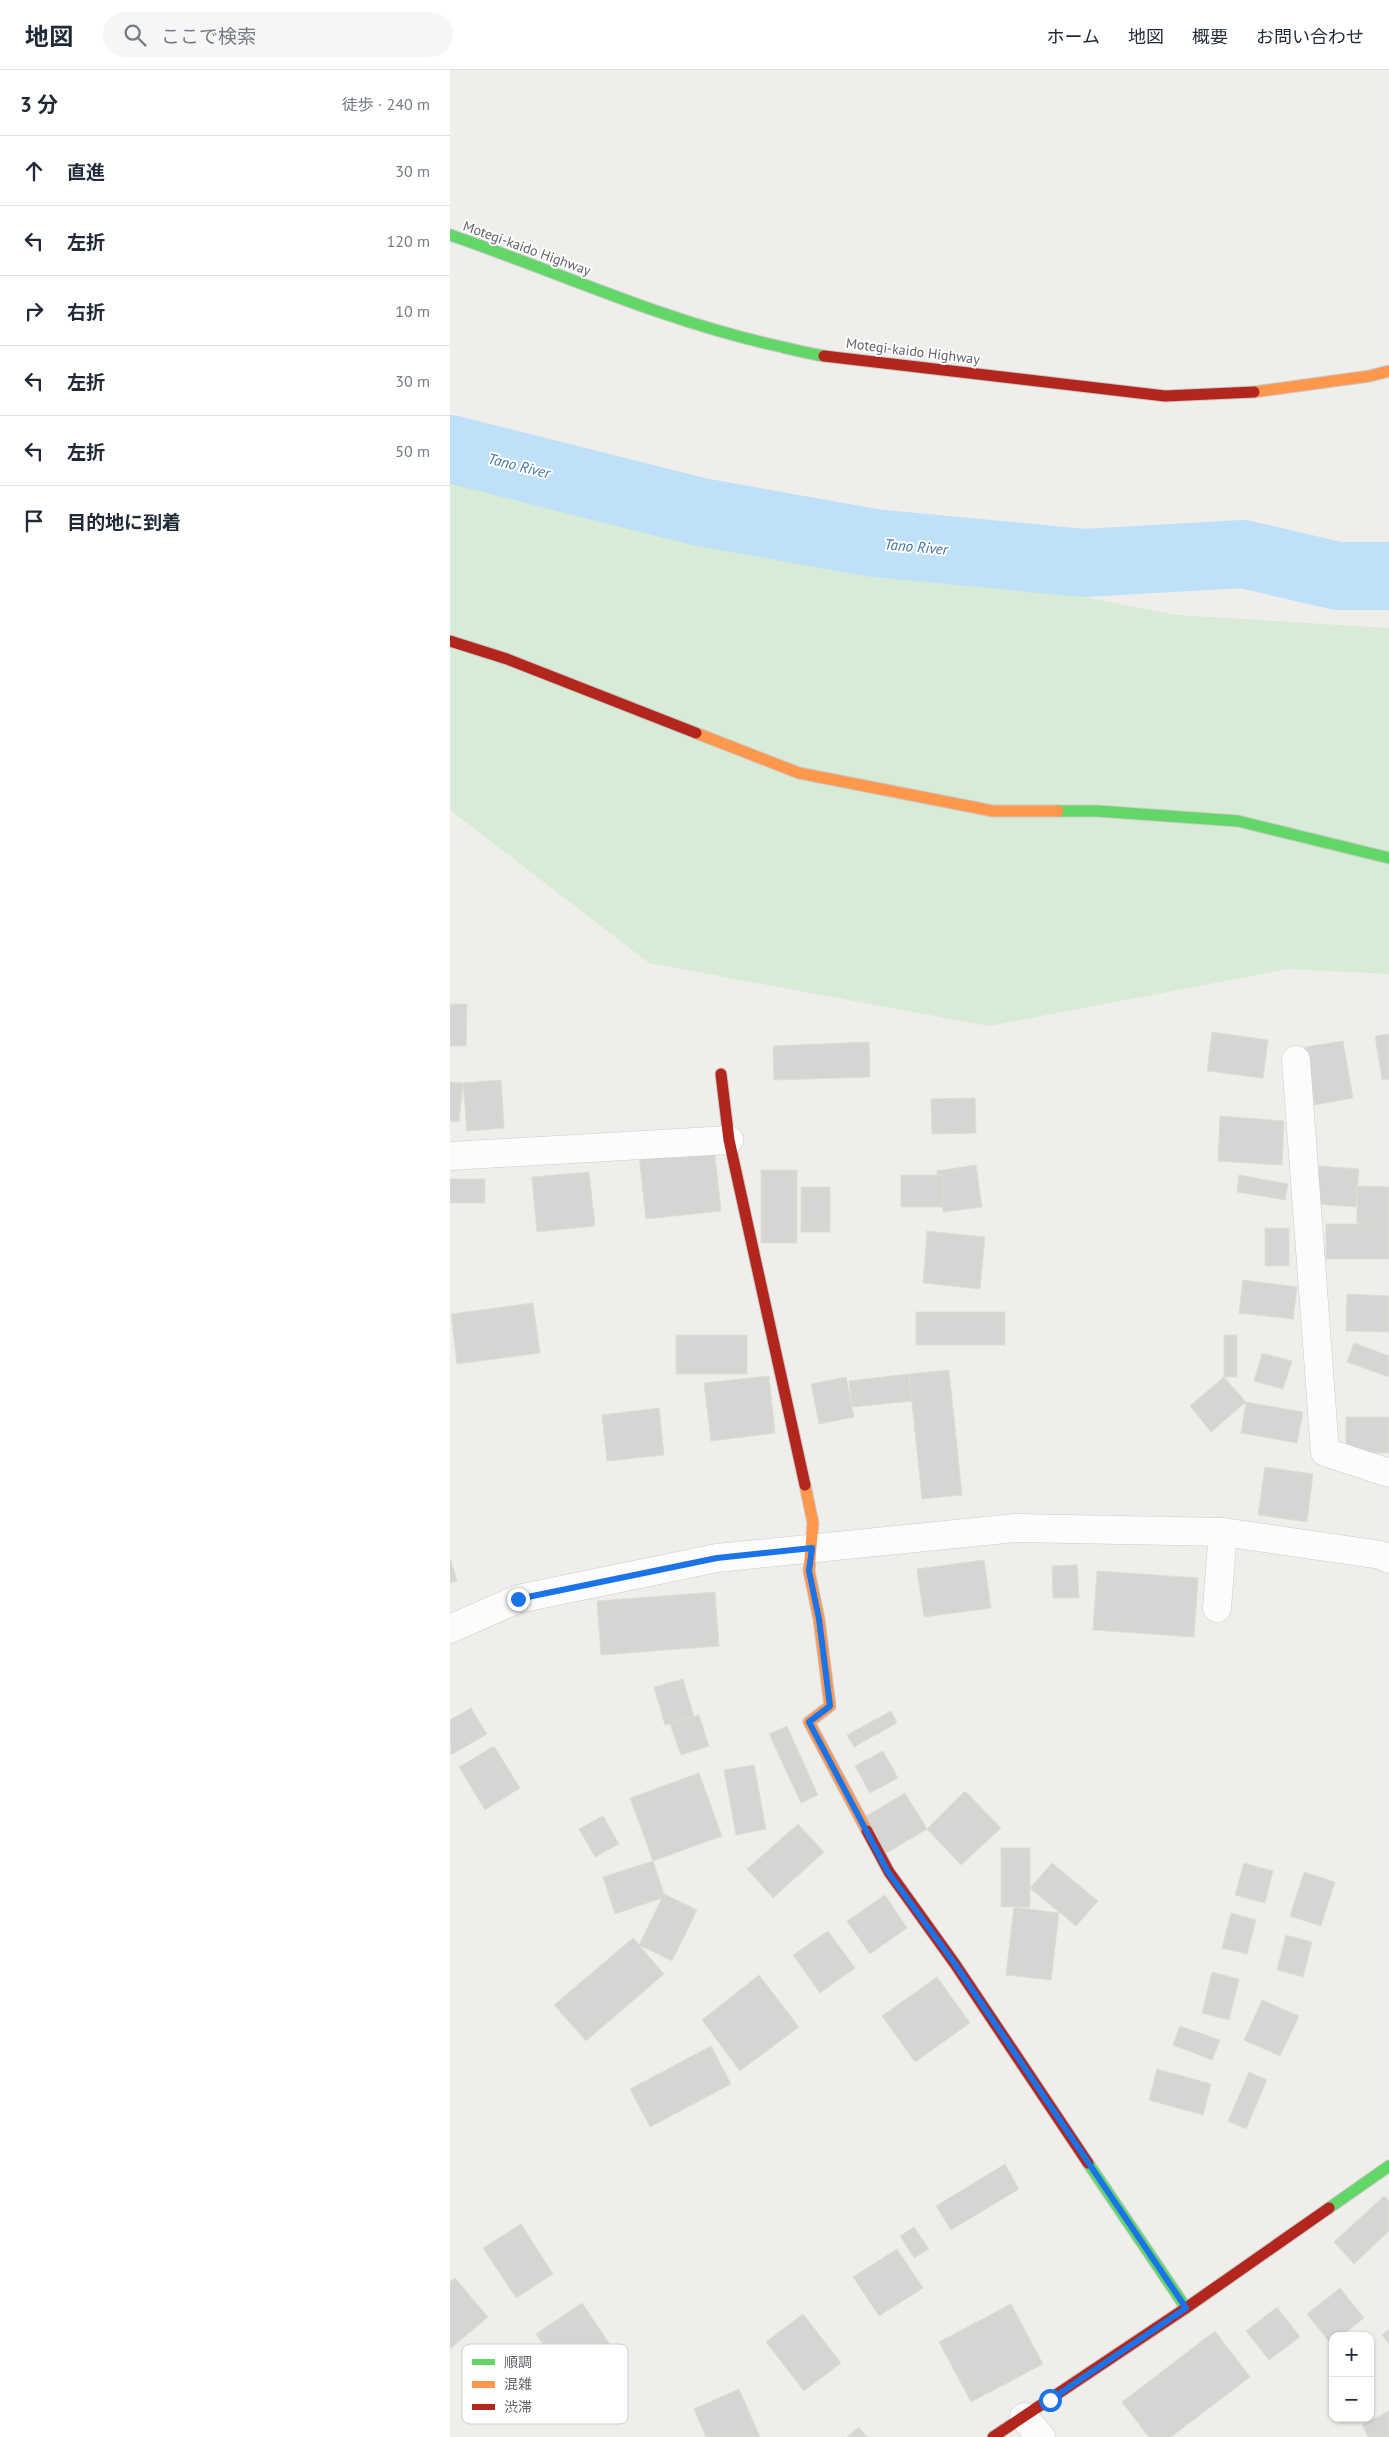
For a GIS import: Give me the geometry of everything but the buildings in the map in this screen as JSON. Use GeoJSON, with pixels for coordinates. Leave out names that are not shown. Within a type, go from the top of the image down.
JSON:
{"type":"FeatureCollection","features":[{"type":"Feature","properties":{"kind":"street","name":"Motegi-kaido Highway"},"geometry":{"type":"LineString","coordinates":[[450,235],[526,261],[652,311],[730,335],[820,356],[1165,396],[1264,392],[1370,376],[1389,371]]}},
{"type":"Feature","properties":{"kind":"street"},"geometry":{"type":"LineString","coordinates":[[450,640],[507,659],[799,773],[993,810],[1096,811],[1238,821],[1389,858]]}},
{"type":"Feature","properties":{"kind":"street"},"geometry":{"type":"LineString","coordinates":[[1296,1060],[1325,1452],[1389,1474]]}},
{"type":"Feature","properties":{"kind":"street"},"geometry":{"type":"LineString","coordinates":[[721,1074],[729,1140],[813,1523],[809,1571],[819,1619],[830,1706],[809,1722],[888,1872],[955,1964],[1186,2308]]}},
{"type":"Feature","properties":{"kind":"street"},"geometry":{"type":"LineString","coordinates":[[450,1156],[729,1140]]}},
{"type":"Feature","properties":{"kind":"street"},"geometry":{"type":"LineString","coordinates":[[450,1629],[518,1599],[717,1558],[1015,1528],[1223,1532],[1315,1544],[1389,1558]]}},
{"type":"Feature","properties":{"kind":"street"},"geometry":{"type":"LineString","coordinates":[[1217,1608],[1223,1532]]}},
{"type":"Feature","properties":{"kind":"street"},"geometry":{"type":"LineString","coordinates":[[993,2437],[1032,2427],[1186,2308],[1389,2166]]}},
{"type":"Feature","properties":{"kind":"green space"},"geometry":{"type":"Polygon","coordinates":[[[450,475],[1177,615],[1389,628],[1389,974],[1288,969],[989,1026],[649,963],[450,810],[450,475]]]}},
{"type":"Feature","properties":{"kind":"waterway","name":"Tano River"},"geometry":{"type":"LineString","coordinates":[[450,449],[701,512],[874,543],[1084,563],[1243,554],[1338,576],[1389,576]]}},
{"type":"Feature","properties":{"kind":"traffic: fast"},"geometry":{"type":"LineString","coordinates":[[450,235],[608,294],[728,334],[824,356]]}},
{"type":"Feature","properties":{"kind":"traffic: fast"},"geometry":{"type":"LineString","coordinates":[[1058,811],[1097,811],[1238,821],[1389,858]]}},
{"type":"Feature","properties":{"kind":"traffic: fast"},"geometry":{"type":"LineString","coordinates":[[1088,2163],[1186,2308]]}},
{"type":"Feature","properties":{"kind":"traffic: fast"},"geometry":{"type":"LineString","coordinates":[[1329,2208],[1389,2166]]}},
{"type":"Feature","properties":{"kind":"traffic: slow"},"geometry":{"type":"LineString","coordinates":[[1254,392],[1370,376],[1389,371]]}},
{"type":"Feature","properties":{"kind":"traffic: slow"},"geometry":{"type":"LineString","coordinates":[[696,733],[799,773],[993,811],[1058,811]]}},
{"type":"Feature","properties":{"kind":"traffic: slow"},"geometry":{"type":"LineString","coordinates":[[805,1485],[813,1523],[809,1571],[819,1619],[830,1706],[809,1722],[867,1831]]}},
{"type":"Feature","properties":{"kind":"traffic: jam"},"geometry":{"type":"LineString","coordinates":[[824,356],[1165,396],[1254,392]]}},
{"type":"Feature","properties":{"kind":"traffic: jam"},"geometry":{"type":"LineString","coordinates":[[450,641],[507,659],[696,733]]}},
{"type":"Feature","properties":{"kind":"traffic: jam"},"geometry":{"type":"LineString","coordinates":[[721,1074],[729,1140],[805,1485]]}},
{"type":"Feature","properties":{"kind":"traffic: jam"},"geometry":{"type":"LineString","coordinates":[[867,1831],[889,1872],[955,1964],[1088,2163]]}},
{"type":"Feature","properties":{"kind":"traffic: jam"},"geometry":{"type":"LineString","coordinates":[[993,2437],[1186,2308],[1329,2208]]}},
{"type":"Feature","properties":{"kind":"route"},"geometry":{"type":"LineString","coordinates":[[518,1599],[717,1558],[812,1548],[809,1571],[819,1619],[830,1706],[809,1722],[888,1872],[955,1964],[1186,2308],[1050,2400]]}}]}
